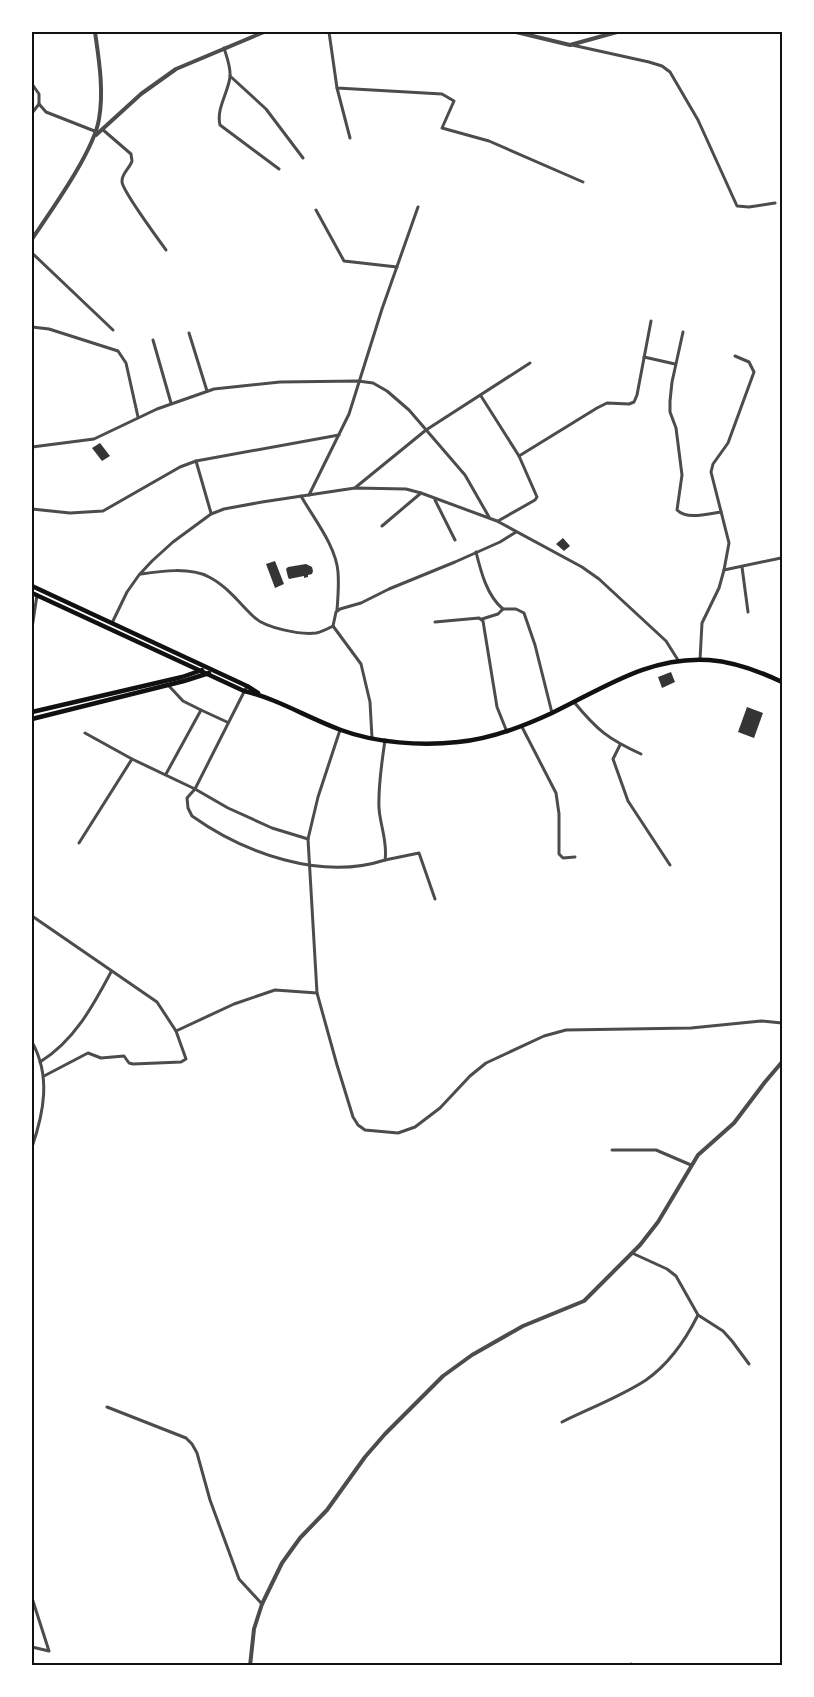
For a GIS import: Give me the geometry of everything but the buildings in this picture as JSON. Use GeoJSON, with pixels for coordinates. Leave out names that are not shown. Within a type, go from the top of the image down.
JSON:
{"type":"FeatureCollection","features":[{"type":"Feature","properties":{"kind":"main road"},"geometry":{"type":"LineString","coordinates":[[32,586],[111,626]]}},
{"type":"Feature","properties":{"kind":"main road"},"geometry":{"type":"LineString","coordinates":[[34,594],[207,667],[246,688],[340,730],[385,740],[455,743],[507,732],[552,713],[631,673],[678,660],[700,660],[747,667],[783,682]]}},
{"type":"Feature","properties":{"kind":"main road"},"geometry":{"type":"LineString","coordinates":[[125,632],[199,671],[246,688]]}},
{"type":"Feature","properties":{"kind":"main road"},"geometry":{"type":"LineString","coordinates":[[32,719],[207,667]]}},
{"type":"Feature","properties":{"kind":"main road"},"geometry":{"type":"LineString","coordinates":[[32,712],[167,685],[213,670]]}},
{"type":"Feature","properties":{"kind":"street"},"geometry":{"type":"LineString","coordinates":[[32,239],[63,192],[96,132],[102,100],[99,59],[94,32]]}},
{"type":"Feature","properties":{"kind":"street"},"geometry":{"type":"LineString","coordinates":[[94,137],[141,94],[176,69],[250,34],[264,32]]}},
{"type":"Feature","properties":{"kind":"street"},"geometry":{"type":"LineString","coordinates":[[329,32],[337,88],[350,138]]}},
{"type":"Feature","properties":{"kind":"street"},"geometry":{"type":"LineString","coordinates":[[516,32],[662,66],[670,72],[698,120],[737,206],[749,207],[775,203]]}},
{"type":"Feature","properties":{"kind":"street"},"geometry":{"type":"LineString","coordinates":[[570,45],[617,32]]}},
{"type":"Feature","properties":{"kind":"street"},"geometry":{"type":"LineString","coordinates":[[224,48],[229,61],[230,76],[219,113],[220,124],[279,169]]}},
{"type":"Feature","properties":{"kind":"street"},"geometry":{"type":"LineString","coordinates":[[230,76],[266,109],[303,158]]}},
{"type":"Feature","properties":{"kind":"street"},"geometry":{"type":"LineString","coordinates":[[32,84],[39,94],[39,104],[32,113]]}},
{"type":"Feature","properties":{"kind":"street"},"geometry":{"type":"LineString","coordinates":[[337,88],[442,94],[454,100],[442,128],[489,141],[583,182]]}},
{"type":"Feature","properties":{"kind":"street"},"geometry":{"type":"LineString","coordinates":[[39,104],[46,112],[96,132]]}},
{"type":"Feature","properties":{"kind":"street"},"geometry":{"type":"LineString","coordinates":[[102,129],[130,154],[132,161],[124,174],[123,184],[147,225],[166,250]]}},
{"type":"Feature","properties":{"kind":"street"},"geometry":{"type":"LineString","coordinates":[[309,495],[349,414],[358,381],[418,207]]}},
{"type":"Feature","properties":{"kind":"street"},"geometry":{"type":"LineString","coordinates":[[316,210],[344,261],[397,267]]}},
{"type":"Feature","properties":{"kind":"street"},"geometry":{"type":"LineString","coordinates":[[32,253],[113,330]]}},
{"type":"Feature","properties":{"kind":"street"},"geometry":{"type":"LineString","coordinates":[[519,456],[607,403],[629,404],[634,402],[651,321]]}},
{"type":"Feature","properties":{"kind":"street"},"geometry":{"type":"LineString","coordinates":[[32,327],[49,329],[118,351],[126,363],[138,417]]}},
{"type":"Feature","properties":{"kind":"street"},"geometry":{"type":"LineString","coordinates":[[683,332],[675,364],[670,401],[682,472],[676,510],[681,514],[689,515],[721,512]]}},
{"type":"Feature","properties":{"kind":"street"},"geometry":{"type":"LineString","coordinates":[[189,333],[207,391]]}},
{"type":"Feature","properties":{"kind":"street"},"geometry":{"type":"LineString","coordinates":[[153,340],[171,403]]}},
{"type":"Feature","properties":{"kind":"street"},"geometry":{"type":"LineString","coordinates":[[644,357],[675,364]]}},
{"type":"Feature","properties":{"kind":"street"},"geometry":{"type":"LineString","coordinates":[[700,660],[702,623],[719,588],[729,543],[712,481],[712,464],[728,443],[754,372],[749,362],[735,357]]}},
{"type":"Feature","properties":{"kind":"street"},"geometry":{"type":"LineString","coordinates":[[355,488],[426,430],[530,363]]}},
{"type":"Feature","properties":{"kind":"street"},"geometry":{"type":"LineString","coordinates":[[32,447],[86,441],[171,403],[207,391],[280,382],[358,381],[373,384],[387,391],[409,410],[465,475],[490,518]]}},
{"type":"Feature","properties":{"kind":"street"},"geometry":{"type":"LineString","coordinates":[[481,396],[519,456],[537,497],[534,501],[497,521]]}},
{"type":"Feature","properties":{"kind":"street"},"geometry":{"type":"LineString","coordinates":[[32,509],[70,513],[103,511],[180,467],[196,461],[339,435]]}},
{"type":"Feature","properties":{"kind":"street"},"geometry":{"type":"LineString","coordinates":[[196,461],[211,514]]}},
{"type":"Feature","properties":{"kind":"street"},"geometry":{"type":"LineString","coordinates":[[111,626],[139,575],[173,542],[211,514],[224,509],[355,488],[406,489],[497,521],[582,567],[599,579],[666,641],[678,660]]}},
{"type":"Feature","properties":{"kind":"street"},"geometry":{"type":"LineString","coordinates":[[382,526],[421,493]]}},
{"type":"Feature","properties":{"kind":"street"},"geometry":{"type":"LineString","coordinates":[[301,496],[329,543],[338,570],[333,626],[361,664],[370,702],[372,738]]}},
{"type":"Feature","properties":{"kind":"street"},"geometry":{"type":"LineString","coordinates":[[434,498],[455,540]]}},
{"type":"Feature","properties":{"kind":"street"},"geometry":{"type":"LineString","coordinates":[[336,612],[500,542],[516,532]]}},
{"type":"Feature","properties":{"kind":"street"},"geometry":{"type":"LineString","coordinates":[[476,552],[493,599],[503,609],[520,610],[524,613],[535,645],[552,713]]}},
{"type":"Feature","properties":{"kind":"street"},"geometry":{"type":"LineString","coordinates":[[724,570],[781,558]]}},
{"type":"Feature","properties":{"kind":"street"},"geometry":{"type":"LineString","coordinates":[[742,567],[748,612]]}},
{"type":"Feature","properties":{"kind":"street"},"geometry":{"type":"LineString","coordinates":[[139,575],[167,571],[195,573],[214,580],[254,617],[266,624],[303,634],[317,633],[333,626]]}},
{"type":"Feature","properties":{"kind":"street"},"geometry":{"type":"LineString","coordinates":[[32,628],[34,594]]}},
{"type":"Feature","properties":{"kind":"street"},"geometry":{"type":"LineString","coordinates":[[435,622],[482,620],[498,614],[503,609]]}},
{"type":"Feature","properties":{"kind":"street"},"geometry":{"type":"LineString","coordinates":[[482,620],[497,707],[507,732]]}},
{"type":"Feature","properties":{"kind":"street"},"geometry":{"type":"LineString","coordinates":[[167,685],[183,701],[227,722]]}},
{"type":"Feature","properties":{"kind":"street"},"geometry":{"type":"LineString","coordinates":[[246,688],[195,789],[187,798],[192,816],[256,852],[294,862],[351,866],[373,864],[419,853],[435,899]]}},
{"type":"Feature","properties":{"kind":"street"},"geometry":{"type":"LineString","coordinates":[[574,702],[598,730],[620,745],[641,754]]}},
{"type":"Feature","properties":{"kind":"street"},"geometry":{"type":"LineString","coordinates":[[166,774],[201,710]]}},
{"type":"Feature","properties":{"kind":"street"},"geometry":{"type":"LineString","coordinates":[[522,727],[556,793],[559,814],[559,854],[563,858],[575,857]]}},
{"type":"Feature","properties":{"kind":"street"},"geometry":{"type":"LineString","coordinates":[[340,730],[318,797],[308,839],[317,993],[353,1117],[365,1130],[398,1133],[415,1128],[440,1108],[470,1076],[486,1063],[544,1036],[566,1030],[691,1028],[761,1021],[783,1023]]}},
{"type":"Feature","properties":{"kind":"street"},"geometry":{"type":"LineString","coordinates":[[85,733],[239,813],[272,828],[308,839]]}},
{"type":"Feature","properties":{"kind":"street"},"geometry":{"type":"LineString","coordinates":[[384,860],[385,846],[379,808],[385,740]]}},
{"type":"Feature","properties":{"kind":"street"},"geometry":{"type":"LineString","coordinates":[[620,745],[613,759],[628,801],[670,865]]}},
{"type":"Feature","properties":{"kind":"street"},"geometry":{"type":"LineString","coordinates":[[79,843],[132,759]]}},
{"type":"Feature","properties":{"kind":"street"},"geometry":{"type":"LineString","coordinates":[[32,916],[157,1002],[176,1031],[185,1055],[183,1062],[133,1064],[129,1063],[124,1056],[101,1058],[88,1053],[44,1076]]}},
{"type":"Feature","properties":{"kind":"street"},"geometry":{"type":"LineString","coordinates":[[40,1062],[57,1050],[81,1023],[111,972]]}},
{"type":"Feature","properties":{"kind":"street"},"geometry":{"type":"LineString","coordinates":[[176,1031],[234,1004],[275,990],[317,993]]}},
{"type":"Feature","properties":{"kind":"street"},"geometry":{"type":"LineString","coordinates":[[32,1042],[44,1076],[45,1096],[32,1147]]}},
{"type":"Feature","properties":{"kind":"street"},"geometry":{"type":"LineString","coordinates":[[250,1665],[254,1629],[262,1604],[282,1563],[300,1538],[327,1510],[365,1457],[385,1434],[443,1376],[495,1341],[523,1326],[584,1302],[632,1253],[658,1222],[698,1155],[734,1123],[783,1062]]}},
{"type":"Feature","properties":{"kind":"street"},"geometry":{"type":"LineString","coordinates":[[612,1150],[656,1150],[691,1165]]}},
{"type":"Feature","properties":{"kind":"street"},"geometry":{"type":"LineString","coordinates":[[632,1253],[667,1269],[676,1276],[698,1315],[723,1331],[739,1348],[748,1364]]}},
{"type":"Feature","properties":{"kind":"street"},"geometry":{"type":"LineString","coordinates":[[562,1422],[647,1379],[675,1352],[698,1315]]}},
{"type":"Feature","properties":{"kind":"street"},"geometry":{"type":"LineString","coordinates":[[107,1407],[186,1438],[192,1444],[239,1579],[262,1604]]}},
{"type":"Feature","properties":{"kind":"street"},"geometry":{"type":"LineString","coordinates":[[32,1598],[49,1652],[32,1647]]}}]}
